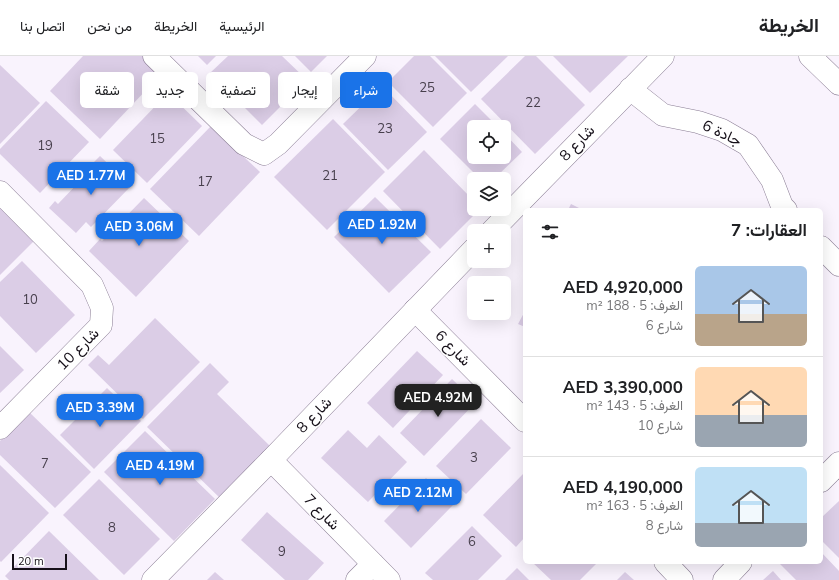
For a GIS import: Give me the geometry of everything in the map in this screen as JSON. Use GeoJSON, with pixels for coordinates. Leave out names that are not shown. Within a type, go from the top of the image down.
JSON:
{"type":"FeatureCollection","features":[{"type":"Feature","properties":{"kind":"street"},"geometry":{"type":"LineString","coordinates":[[154,56],[244,144],[264,154],[278,144],[364,56]]}},
{"type":"Feature","properties":{"kind":"street","name":"شارع 8"},"geometry":{"type":"LineString","coordinates":[[499,224],[662,56]]}},
{"type":"Feature","properties":{"kind":"street"},"geometry":{"type":"LineString","coordinates":[[810,56],[839,84]]}},
{"type":"Feature","properties":{"kind":"street","name":"جادة 6"},"geometry":{"type":"LineString","coordinates":[[630,89],[663,115],[698,122],[722,130],[748,145],[772,180],[784,208]]}},
{"type":"Feature","properties":{"kind":"street","name":"شارع 10"},"geometry":{"type":"LineString","coordinates":[[0,192],[92,285],[102,308],[101,325],[0,428]]}},
{"type":"Feature","properties":{"kind":"street"},"geometry":{"type":"LineString","coordinates":[[823,249],[839,265]]}},
{"type":"Feature","properties":{"kind":"street","name":"شارع 8"},"geometry":{"type":"LineString","coordinates":[[154,580],[467,256]]}},
{"type":"Feature","properties":{"kind":"street","name":"شارع 6"},"geometry":{"type":"LineString","coordinates":[[415,310],[523,419]]}},
{"type":"Feature","properties":{"kind":"street","name":"شارع 7"},"geometry":{"type":"LineString","coordinates":[[271,460],[389,580]]}},
{"type":"Feature","properties":{"kind":"street"},"geometry":{"type":"LineString","coordinates":[[823,479],[839,463]]}},
{"type":"Feature","properties":{"kind":"street"},"geometry":{"type":"LineString","coordinates":[[357,580],[373,564]]}},
{"type":"Feature","properties":{"kind":"street"},"geometry":{"type":"LineString","coordinates":[[667,564],[682,580]]}},
{"type":"Feature","properties":{"kind":"street"},"geometry":{"type":"LineString","coordinates":[[724,580],[739,564]]}},
{"type":"Feature","properties":{"kind":"building"},"geometry":{"type":"Polygon","coordinates":[[[83,56],[148,56],[164,71],[142,72],[142,94],[134,103],[134,72],[80,72],[80,108],[129,108],[100,139],[50,91],[83,56]]]}},
{"type":"Feature","properties":{"kind":"building"},"geometry":{"type":"Polygon","coordinates":[[[198,56],[216,56],[207,65],[198,56]]]}},
{"type":"Feature","properties":{"kind":"building"},"geometry":{"type":"Polygon","coordinates":[[[228,56],[282,56],[299,72],[278,72],[279,108],[262,125],[245,108],[270,108],[270,72],[211,72],[228,56]]]}},
{"type":"Feature","properties":{"kind":"building"},"geometry":{"type":"Polygon","coordinates":[[[295,56],[327,56],[311,72],[295,56]]]}},
{"type":"Feature","properties":{"kind":"building"},"geometry":{"type":"Polygon","coordinates":[[[414,56],[430,56],[467,93],[433,127],[392,86],[392,78],[414,56]]]}},
{"type":"Feature","properties":{"kind":"building"},"geometry":{"type":"Polygon","coordinates":[[[435,56],[508,56],[471,92],[435,56]]]}},
{"type":"Feature","properties":{"kind":"building"},"geometry":{"type":"Polygon","coordinates":[[[525,56],[536,56],[585,105],[535,154],[511,130],[511,120],[502,120],[481,99],[525,56]]]}},
{"type":"Feature","properties":{"kind":"building"},"geometry":{"type":"Polygon","coordinates":[[[553,56],[628,56],[590,93],[553,56]]]}},
{"type":"Feature","properties":{"kind":"building"},"geometry":{"type":"Polygon","coordinates":[[[0,65],[40,103],[0,144],[0,65]]]}},
{"type":"Feature","properties":{"kind":"building"},"geometry":{"type":"Polygon","coordinates":[[[392,96],[427,132],[388,170],[343,124],[359,108],[392,108],[392,96]]]}},
{"type":"Feature","properties":{"kind":"building"},"geometry":{"type":"Polygon","coordinates":[[[46,101],[89,142],[40,193],[0,154],[0,149],[46,101]]]}},
{"type":"Feature","properties":{"kind":"building"},"geometry":{"type":"Polygon","coordinates":[[[475,104],[491,120],[467,120],[467,164],[510,164],[501,172],[473,172],[440,139],[475,104]]]}},
{"type":"Feature","properties":{"kind":"building"},"geometry":{"type":"Polygon","coordinates":[[[154,108],[183,108],[202,126],[147,183],[113,150],[154,108]]]}},
{"type":"Feature","properties":{"kind":"building"},"geometry":{"type":"Polygon","coordinates":[[[333,119],[385,172],[327,230],[274,177],[333,119]]]}},
{"type":"Feature","properties":{"kind":"building"},"geometry":{"type":"Polygon","coordinates":[[[211,126],[260,172],[199,236],[150,189],[211,126]]]}},
{"type":"Feature","properties":{"kind":"building"},"geometry":{"type":"Polygon","coordinates":[[[511,140],[522,152],[511,163],[511,140]]]}},
{"type":"Feature","properties":{"kind":"building"},"geometry":{"type":"Polygon","coordinates":[[[424,150],[467,194],[467,216],[473,216],[440,249],[383,191],[424,150]]]}},
{"type":"Feature","properties":{"kind":"building"},"geometry":{"type":"Polygon","coordinates":[[[100,156],[131,186],[91,227],[86,222],[76,233],[49,208],[55,201],[58,204],[80,181],[78,178],[100,156]]]}},
{"type":"Feature","properties":{"kind":"building"},"geometry":{"type":"Polygon","coordinates":[[[375,197],[431,252],[389,293],[334,237],[375,197]]]}},
{"type":"Feature","properties":{"kind":"building"},"geometry":{"type":"Polygon","coordinates":[[[144,198],[189,241],[136,297],[89,251],[100,239],[102,241],[144,198]]]}},
{"type":"Feature","properties":{"kind":"building"},"geometry":{"type":"Polygon","coordinates":[[[0,204],[35,240],[0,275],[0,204]]]}},
{"type":"Feature","properties":{"kind":"building"},"geometry":{"type":"Polygon","coordinates":[[[571,204],[579,208],[569,208],[571,204]]]}},
{"type":"Feature","properties":{"kind":"building"},"geometry":{"type":"Polygon","coordinates":[[[22,261],[75,315],[36,353],[0,316],[0,282],[22,261]]]}},
{"type":"Feature","properties":{"kind":"building"},"geometry":{"type":"Polygon","coordinates":[[[523,315],[523,326],[518,324],[523,315]]]}},
{"type":"Feature","properties":{"kind":"building"},"geometry":{"type":"Polygon","coordinates":[[[155,318],[200,362],[143,419],[88,365],[98,355],[109,365],[155,318]]]}},
{"type":"Feature","properties":{"kind":"building"},"geometry":{"type":"Polygon","coordinates":[[[0,346],[24,370],[0,393],[0,346]]]}},
{"type":"Feature","properties":{"kind":"building"},"geometry":{"type":"Polygon","coordinates":[[[417,351],[443,375],[393,428],[367,403],[417,351]]]}},
{"type":"Feature","properties":{"kind":"building"},"geometry":{"type":"Polygon","coordinates":[[[210,363],[229,382],[217,394],[271,447],[221,499],[147,427],[210,363]]]}},
{"type":"Feature","properties":{"kind":"building"},"geometry":{"type":"Polygon","coordinates":[[[452,379],[476,402],[424,456],[400,433],[452,379]]]}},
{"type":"Feature","properties":{"kind":"building"},"geometry":{"type":"Polygon","coordinates":[[[107,388],[141,421],[94,469],[60,435],[107,388]]]}},
{"type":"Feature","properties":{"kind":"building"},"geometry":{"type":"Polygon","coordinates":[[[29,412],[91,472],[55,508],[0,455],[0,441],[29,412]]]}},
{"type":"Feature","properties":{"kind":"building"},"geometry":{"type":"Polygon","coordinates":[[[481,419],[511,448],[466,494],[436,466],[481,419]]]}},
{"type":"Feature","properties":{"kind":"building"},"geometry":{"type":"Polygon","coordinates":[[[348,430],[367,448],[379,435],[407,462],[368,502],[321,458],[348,430]]]}},
{"type":"Feature","properties":{"kind":"building"},"geometry":{"type":"Polygon","coordinates":[[[145,431],[215,499],[174,541],[104,472],[145,431]]]}},
{"type":"Feature","properties":{"kind":"building"},"geometry":{"type":"Polygon","coordinates":[[[0,465],[49,513],[1,562],[0,561],[0,465]]]}},
{"type":"Feature","properties":{"kind":"building"},"geometry":{"type":"Polygon","coordinates":[[[523,474],[523,539],[516,547],[483,515],[523,474]]]}},
{"type":"Feature","properties":{"kind":"building"},"geometry":{"type":"Polygon","coordinates":[[[426,478],[453,505],[411,548],[384,521],[426,478]]]}},
{"type":"Feature","properties":{"kind":"building"},"geometry":{"type":"Polygon","coordinates":[[[99,479],[160,539],[124,575],[63,515],[99,479]]]}},
{"type":"Feature","properties":{"kind":"building"},"geometry":{"type":"Polygon","coordinates":[[[839,501],[839,558],[823,542],[823,516],[839,501]]]}},
{"type":"Feature","properties":{"kind":"building"},"geometry":{"type":"Polygon","coordinates":[[[267,512],[324,563],[308,580],[285,580],[241,540],[267,512]]]}},
{"type":"Feature","properties":{"kind":"building"},"geometry":{"type":"Polygon","coordinates":[[[472,526],[502,556],[478,580],[433,580],[425,573],[472,526]]]}},
{"type":"Feature","properties":{"kind":"building"},"geometry":{"type":"Polygon","coordinates":[[[49,531],[99,580],[9,580],[5,576],[49,531]]]}},
{"type":"Feature","properties":{"kind":"building"},"geometry":{"type":"Polygon","coordinates":[[[823,554],[839,571],[839,580],[796,580],[780,564],[823,564],[823,554]]]}},
{"type":"Feature","properties":{"kind":"building"},"geometry":{"type":"Polygon","coordinates":[[[534,564],[596,564],[580,580],[551,580],[534,564]]]}},
{"type":"Feature","properties":{"kind":"building"},"geometry":{"type":"Polygon","coordinates":[[[517,568],[529,580],[505,580],[517,568]]]}},
{"type":"Feature","properties":{"kind":"building"},"geometry":{"type":"Polygon","coordinates":[[[773,571],[781,580],[763,580],[773,571]]]}},
{"type":"Feature","properties":{"kind":"building"},"geometry":{"type":"Polygon","coordinates":[[[215,572],[224,580],[207,580],[215,572]]]}},
{"type":"Feature","properties":{"kind":"building"},"geometry":{"type":"Polygon","coordinates":[[[625,572],[634,580],[617,580],[625,572]]]}}]}
